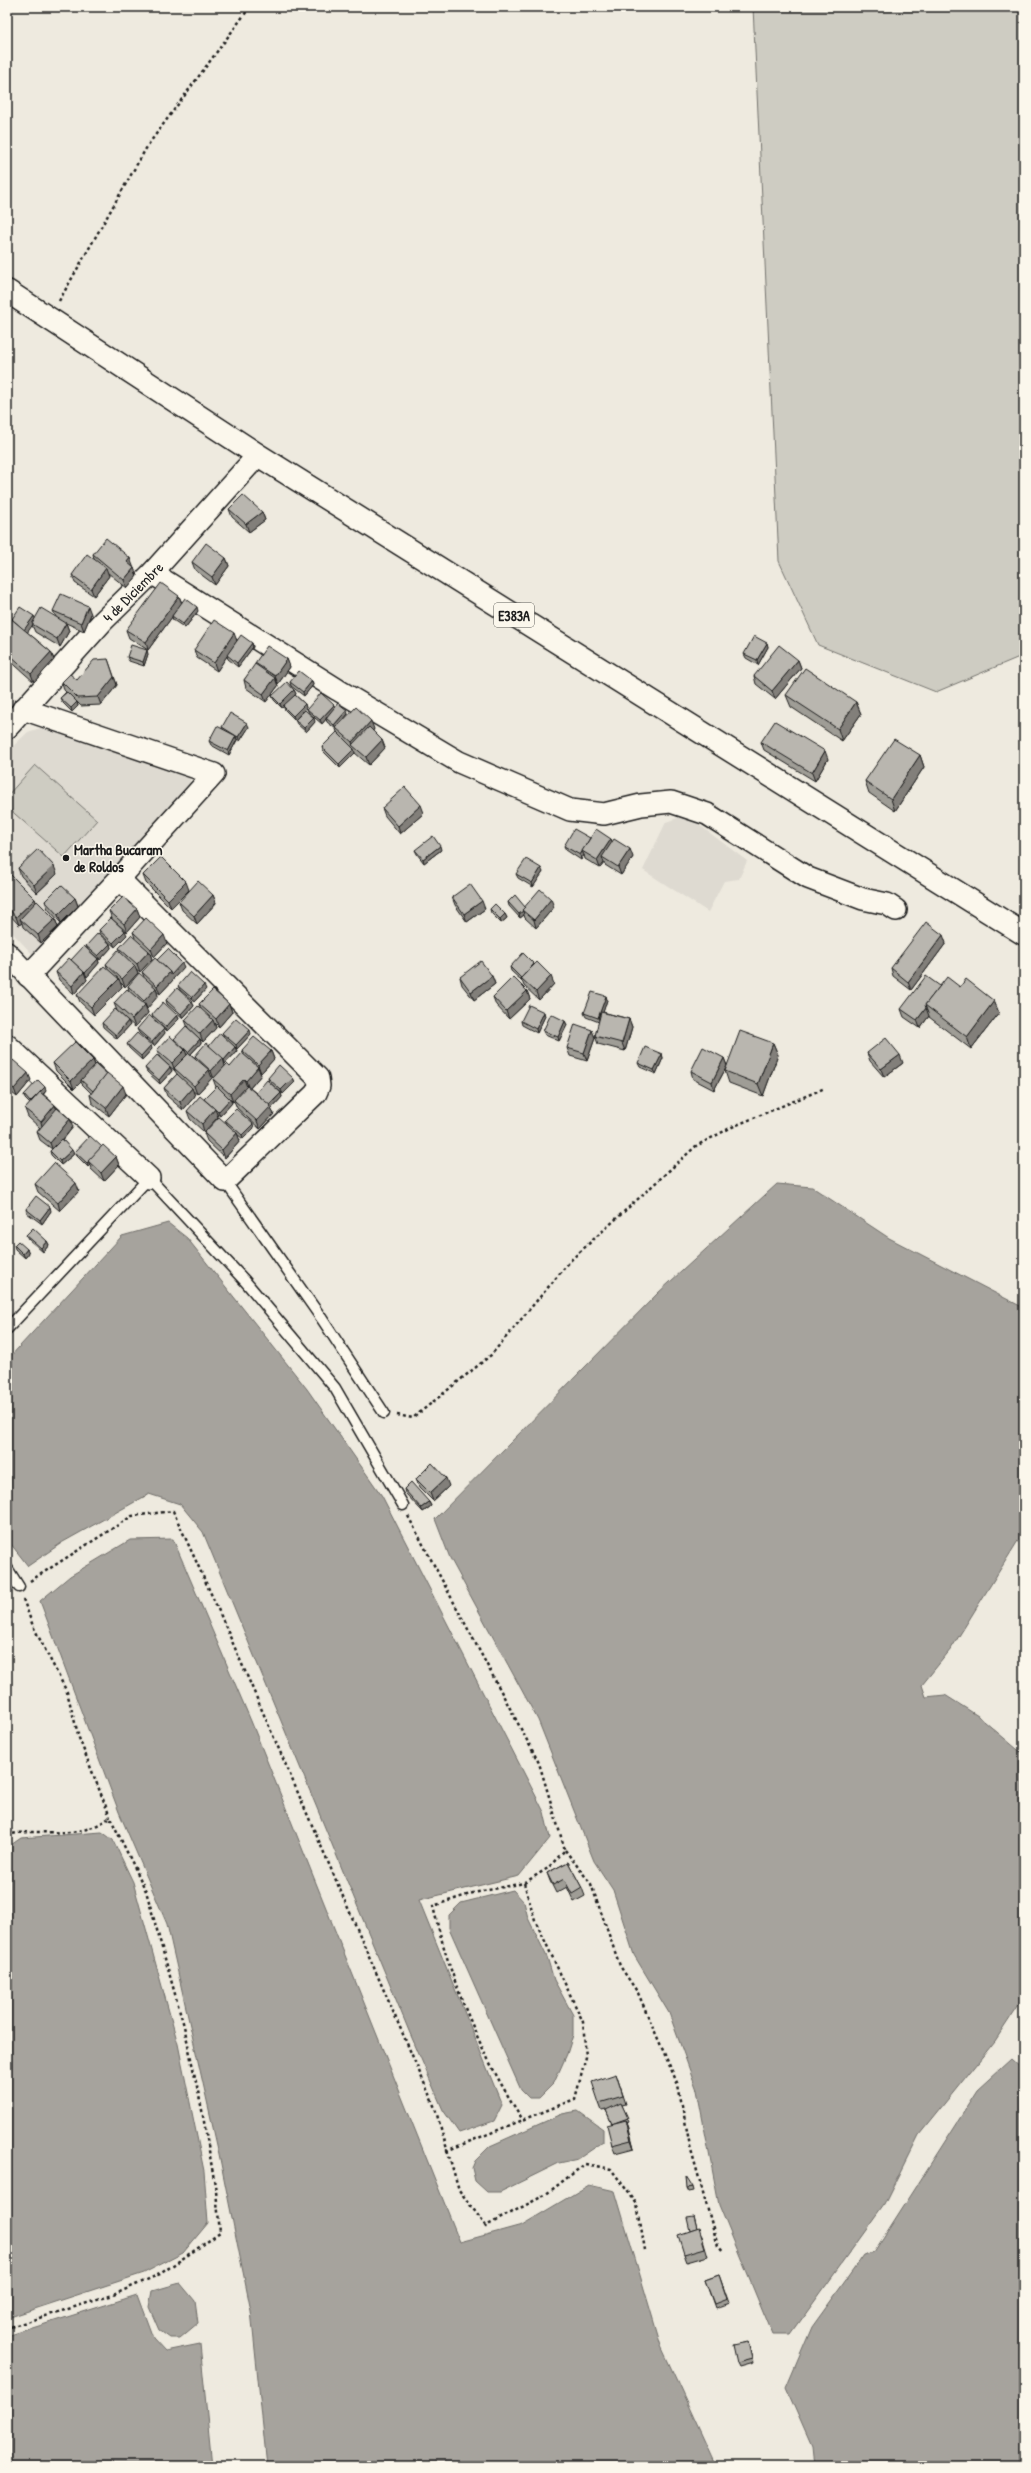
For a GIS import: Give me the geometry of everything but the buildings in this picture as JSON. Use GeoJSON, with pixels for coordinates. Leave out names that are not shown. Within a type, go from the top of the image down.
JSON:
{"type":"FeatureCollection","features":[{"type":"Feature","properties":{"kind":"main road","name":"E383A"},"geometry":{"type":"LineString","coordinates":[[7,291],[49,320],[258,455],[1024,934]]}},
{"type":"Feature","properties":{"kind":"street","name":"4 de Diciembre"},"geometry":{"type":"LineString","coordinates":[[8,725],[103,621],[152,573],[258,455]]}},
{"type":"Feature","properties":{"kind":"street"},"geometry":{"type":"LineString","coordinates":[[152,573],[338,690],[459,762],[570,810],[604,814],[641,805],[671,802],[708,814],[808,878],[863,899],[887,904],[896,910]]}},
{"type":"Feature","properties":{"kind":"street"},"geometry":{"type":"LineString","coordinates":[[23,709],[214,774],[119,880],[28,976]]}},
{"type":"Feature","properties":{"kind":"street"},"geometry":{"type":"LineString","coordinates":[[7,953],[224,1182],[316,1093],[319,1086],[318,1078],[119,880]]}},
{"type":"Feature","properties":{"kind":"street"},"geometry":{"type":"LineString","coordinates":[[7,1045],[149,1178]]}},
{"type":"Feature","properties":{"kind":"lane"},"geometry":{"type":"LineString","coordinates":[[7,1330],[149,1178],[245,1281],[335,1388],[403,1505]]}},
{"type":"Feature","properties":{"kind":"lane"},"geometry":{"type":"LineString","coordinates":[[224,1182],[322,1319],[384,1413]]}},
{"type":"Feature","properties":{"kind":"lane"},"geometry":{"type":"LineString","coordinates":[[7,1568],[19,1588]]}},
{"type":"Feature","properties":{"kind":"path"},"geometry":{"type":"LineString","coordinates":[[49,320],[148,146],[250,7]]}},
{"type":"Feature","properties":{"kind":"path"},"geometry":{"type":"LineString","coordinates":[[384,1413],[413,1418],[491,1355],[572,1260],[696,1146],[732,1127],[825,1088]]}},
{"type":"Feature","properties":{"kind":"path"},"geometry":{"type":"LineString","coordinates":[[403,1505],[433,1567],[539,1763],[565,1850],[591,1884],[620,1966],[638,1994],[678,2085],[690,2146],[718,2246],[724,2254]]}},
{"type":"Feature","properties":{"kind":"path"},"geometry":{"type":"LineString","coordinates":[[7,2328],[113,2295],[160,2274],[220,2233],[216,2192],[202,2110],[184,2026],[146,1891],[110,1817],[79,1738],[67,1692],[33,1626],[19,1588],[132,1516],[173,1511],[218,1609],[423,2079],[435,2108],[446,2151],[460,2190],[486,2226],[545,2195],[585,2164],[611,2168],[638,2204],[645,2250]]}},
{"type":"Feature","properties":{"kind":"path"},"geometry":{"type":"LineString","coordinates":[[7,1835],[19,1832],[67,1832],[97,1828],[110,1817]]}},
{"type":"Feature","properties":{"kind":"path"},"geometry":{"type":"LineString","coordinates":[[523,2120],[507,2095],[465,2006],[440,1934],[433,1906],[472,1893],[524,1883],[548,1868],[565,1850]]}},
{"type":"Feature","properties":{"kind":"path"},"geometry":{"type":"LineString","coordinates":[[446,2151],[575,2099],[586,2057],[583,2022],[535,1920],[524,1883]]}},
{"type":"Feature","properties":{"kind":"shaded area"},"geometry":{"type":"Polygon","coordinates":[[[753,7],[1024,7],[1024,655],[936,692],[818,645],[779,561],[753,7]]]}},
{"type":"Feature","properties":{"kind":"shaded area","name":"Martha Bucaram de Roldos"},"geometry":{"type":"Polygon","coordinates":[[[43,727],[183,768],[190,775],[190,789],[35,957],[7,927],[7,752],[28,732],[43,727]]]}},
{"type":"Feature","properties":{"kind":"shaded area"},"geometry":{"type":"Polygon","coordinates":[[[35,765],[97,820],[64,857],[7,807],[7,796],[35,765]]]}},
{"type":"Feature","properties":{"kind":"shaded area"},"geometry":{"type":"Polygon","coordinates":[[[686,815],[747,861],[739,879],[724,881],[708,912],[643,870],[666,822],[686,815]]]}},
{"type":"Feature","properties":{"kind":"shaded area"},"geometry":{"type":"Polygon","coordinates":[[[777,1184],[812,1187],[889,1238],[1024,1308],[1024,1531],[951,1649],[922,1685],[926,1697],[945,1695],[978,1716],[1024,1755],[1024,1997],[995,2041],[919,2135],[884,2205],[791,2334],[772,2334],[719,2205],[697,2090],[669,2013],[634,1955],[613,1890],[594,1861],[538,1720],[450,1558],[435,1519],[658,1293],[777,1184]]]}},
{"type":"Feature","properties":{"kind":"shaded area"},"geometry":{"type":"Polygon","coordinates":[[[168,1223],[187,1238],[307,1389],[382,1496],[544,1812],[550,1838],[519,1876],[419,1900],[502,2105],[494,2121],[459,2133],[443,2110],[409,2031],[203,1532],[180,1504],[149,1494],[63,1542],[28,1566],[7,1539],[7,1360],[122,1236],[168,1223]]]}},
{"type":"Feature","properties":{"kind":"shaded area"},"geometry":{"type":"Polygon","coordinates":[[[173,1539],[251,1721],[460,2242],[522,2225],[589,2185],[615,2191],[661,2346],[716,2466],[267,2466],[251,2311],[219,2154],[167,1924],[119,1812],[40,1601],[70,1576],[130,1540],[173,1539]]]}},
{"type":"Feature","properties":{"kind":"shaded area"},"geometry":{"type":"Polygon","coordinates":[[[102,1832],[113,1840],[133,1882],[178,2044],[204,2171],[208,2223],[183,2253],[144,2273],[7,2318],[7,1850],[8,1847],[21,1838],[102,1832]]]}},
{"type":"Feature","properties":{"kind":"shaded area"},"geometry":{"type":"Polygon","coordinates":[[[513,1890],[524,1902],[528,1918],[547,1957],[554,1980],[573,2015],[573,2035],[567,2054],[554,2083],[539,2098],[529,2098],[521,2090],[449,1928],[449,1915],[461,1903],[513,1890]]]}},
{"type":"Feature","properties":{"kind":"shaded area"},"geometry":{"type":"Polygon","coordinates":[[[1012,2059],[1024,2070],[1024,2466],[814,2466],[812,2447],[786,2388],[812,2327],[864,2255],[874,2252],[978,2090],[1012,2059]]]}},
{"type":"Feature","properties":{"kind":"shaded area"},"geometry":{"type":"Polygon","coordinates":[[[578,2111],[603,2129],[603,2142],[578,2159],[559,2163],[500,2192],[487,2192],[475,2181],[472,2168],[475,2161],[490,2146],[562,2114],[578,2111]]]}},
{"type":"Feature","properties":{"kind":"shaded area"},"geometry":{"type":"Polygon","coordinates":[[[180,2283],[195,2301],[198,2323],[180,2338],[170,2338],[159,2330],[149,2307],[152,2291],[180,2283]]]}},
{"type":"Feature","properties":{"kind":"shaded area"},"geometry":{"type":"Polygon","coordinates":[[[137,2295],[153,2338],[165,2351],[200,2344],[212,2466],[7,2466],[7,2336],[137,2295]]]}},
{"type":"Feature","properties":{"kind":"place","name":"Martha Bucaram de Roldos"},"geometry":{"type":"Point","coordinates":[66,858]}}]}
